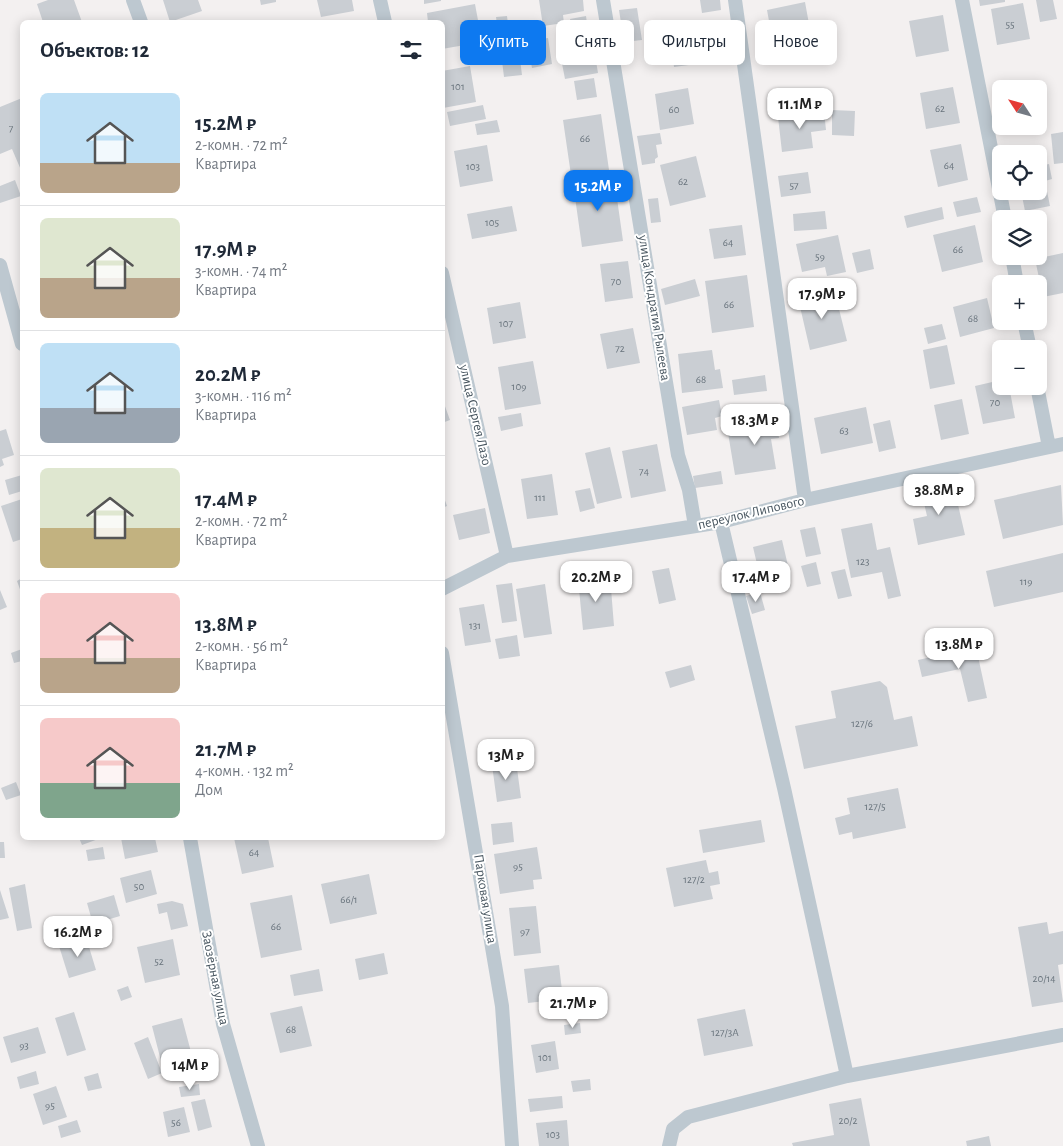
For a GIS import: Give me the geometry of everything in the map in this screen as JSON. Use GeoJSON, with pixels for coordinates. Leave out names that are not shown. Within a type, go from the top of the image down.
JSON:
{"type":"FeatureCollection","features":[{"type":"Feature","properties":{"kind":"lane"},"geometry":{"type":"LineString","coordinates":[[133,0],[139,20]]}},
{"type":"Feature","properties":{"kind":"lane"},"geometry":{"type":"LineString","coordinates":[[380,0],[385,20]]}},
{"type":"Feature","properties":{"kind":"lane","name":"улица Кондратия Рылеева"},"geometry":{"type":"LineString","coordinates":[[604,0],[678,455],[689,490],[695,526]]}},
{"type":"Feature","properties":{"kind":"lane"},"geometry":{"type":"LineString","coordinates":[[736,0],[805,500]]}},
{"type":"Feature","properties":{"kind":"lane"},"geometry":{"type":"LineString","coordinates":[[962,0],[1003,210]]}},
{"type":"Feature","properties":{"kind":"lane"},"geometry":{"type":"LineString","coordinates":[[0,265],[20,337]]}},
{"type":"Feature","properties":{"kind":"lane","name":"улица Сергея Лазо"},"geometry":{"type":"LineString","coordinates":[[445,287],[507,556]]}},
{"type":"Feature","properties":{"kind":"lane"},"geometry":{"type":"LineString","coordinates":[[1039,395],[1049,447]]}},
{"type":"Feature","properties":{"kind":"lane","name":"переулок Липового"},"geometry":{"type":"LineString","coordinates":[[445,587],[507,556],[721,522],[805,500],[1063,444]]}},
{"type":"Feature","properties":{"kind":"lane"},"geometry":{"type":"LineString","coordinates":[[721,522],[784,788],[847,1076]]}},
{"type":"Feature","properties":{"kind":"lane","name":"Парковая улица"},"geometry":{"type":"LineString","coordinates":[[445,671],[502,1006],[512,1146]]}},
{"type":"Feature","properties":{"kind":"lane","name":"Заозёрная улица"},"geometry":{"type":"LineString","coordinates":[[190,840],[223,1024],[258,1146]]}},
{"type":"Feature","properties":{"kind":"lane"},"geometry":{"type":"LineString","coordinates":[[669,1146],[673,1129],[688,1117],[847,1076],[1063,1035]]}},
{"type":"Feature","properties":{"kind":"building"},"geometry":{"type":"Polygon","coordinates":[[[48,0],[74,0],[81,20],[42,20],[37,4],[48,0]]]}},
{"type":"Feature","properties":{"kind":"building"},"geometry":{"type":"Polygon","coordinates":[[[163,0],[198,0],[202,11],[176,20],[169,20],[163,0]]]}},
{"type":"Feature","properties":{"kind":"building"},"geometry":{"type":"Polygon","coordinates":[[[260,0],[276,0],[276,2],[261,5],[260,0]]]}},
{"type":"Feature","properties":{"kind":"building"},"geometry":{"type":"Polygon","coordinates":[[[317,0],[352,0],[354,11],[321,17],[317,0]]]}},
{"type":"Feature","properties":{"kind":"building"},"geometry":{"type":"Polygon","coordinates":[[[424,0],[441,0],[441,1],[424,4],[424,0]]]}},
{"type":"Feature","properties":{"kind":"building"},"geometry":{"type":"Polygon","coordinates":[[[539,0],[583,0],[584,11],[563,15],[564,20],[556,20],[556,24],[546,26],[546,20],[542,20],[539,0]]]}},
{"type":"Feature","properties":{"kind":"building"},"geometry":{"type":"Polygon","coordinates":[[[700,0],[720,0],[721,10],[702,13],[700,0]]]}},
{"type":"Feature","properties":{"kind":"building"},"geometry":{"type":"Polygon","coordinates":[[[979,0],[1005,0],[1005,2],[980,6],[979,0]]]}},
{"type":"Feature","properties":{"kind":"building"},"geometry":{"type":"Polygon","coordinates":[[[1036,0],[1053,0],[1057,19],[1040,22],[1036,0]]]}},
{"type":"Feature","properties":{"kind":"building"},"geometry":{"type":"Polygon","coordinates":[[[805,2],[808,20],[769,20],[767,10],[805,2]]]}},
{"type":"Feature","properties":{"kind":"building"},"geometry":{"type":"Polygon","coordinates":[[[1023,3],[1030,39],[997,45],[991,9],[1023,3]]]}},
{"type":"Feature","properties":{"kind":"building"},"geometry":{"type":"Polygon","coordinates":[[[475,4],[478,20],[460,20],[460,46],[445,48],[445,20],[428,20],[427,13],[475,4]]]}},
{"type":"Feature","properties":{"kind":"building"},"geometry":{"type":"Polygon","coordinates":[[[637,8],[642,40],[634,41],[634,20],[621,20],[619,10],[637,8]]]}},
{"type":"Feature","properties":{"kind":"building"},"geometry":{"type":"Polygon","coordinates":[[[943,15],[949,51],[916,57],[909,21],[943,15]]]}},
{"type":"Feature","properties":{"kind":"building"},"geometry":{"type":"Polygon","coordinates":[[[507,16],[508,20],[496,20],[496,17],[507,16]]]}},
{"type":"Feature","properties":{"kind":"building"},"geometry":{"type":"Polygon","coordinates":[[[586,16],[587,20],[570,20],[586,16]]]}},
{"type":"Feature","properties":{"kind":"building"},"geometry":{"type":"Polygon","coordinates":[[[546,38],[548,38],[552,64],[532,68],[531,65],[546,65],[546,38]]]}},
{"type":"Feature","properties":{"kind":"building"},"geometry":{"type":"Polygon","coordinates":[[[502,65],[521,65],[522,75],[504,77],[502,65]]]}},
{"type":"Feature","properties":{"kind":"building"},"geometry":{"type":"Polygon","coordinates":[[[562,65],[597,65],[598,73],[565,79],[562,65]]]}},
{"type":"Feature","properties":{"kind":"building"},"geometry":{"type":"Polygon","coordinates":[[[470,66],[476,102],[445,108],[445,70],[470,66]]]}},
{"type":"Feature","properties":{"kind":"building"},"geometry":{"type":"Polygon","coordinates":[[[594,78],[597,97],[577,100],[574,81],[594,78]]]}},
{"type":"Feature","properties":{"kind":"building"},"geometry":{"type":"Polygon","coordinates":[[[953,87],[960,123],[926,129],[920,93],[953,87]]]}},
{"type":"Feature","properties":{"kind":"building"},"geometry":{"type":"Polygon","coordinates":[[[688,88],[694,124],[660,130],[655,94],[688,88]]]}},
{"type":"Feature","properties":{"kind":"building"},"geometry":{"type":"Polygon","coordinates":[[[20,99],[20,168],[12,149],[0,154],[0,107],[20,99]]]}},
{"type":"Feature","properties":{"kind":"building"},"geometry":{"type":"Polygon","coordinates":[[[483,105],[486,119],[450,126],[447,112],[483,105]]]}},
{"type":"Feature","properties":{"kind":"building"},"geometry":{"type":"Polygon","coordinates":[[[832,110],[855,111],[854,136],[832,135],[832,110]]]}},
{"type":"Feature","properties":{"kind":"building"},"geometry":{"type":"Polygon","coordinates":[[[824,111],[826,130],[811,132],[813,148],[782,152],[778,117],[824,111]]]}},
{"type":"Feature","properties":{"kind":"building"},"geometry":{"type":"Polygon","coordinates":[[[601,114],[609,170],[571,175],[563,120],[601,114]]]}},
{"type":"Feature","properties":{"kind":"building"},"geometry":{"type":"Polygon","coordinates":[[[497,120],[500,132],[477,135],[475,124],[497,120]]]}},
{"type":"Feature","properties":{"kind":"building"},"geometry":{"type":"Polygon","coordinates":[[[1063,132],[1063,163],[1054,164],[1051,134],[1063,132]]]}},
{"type":"Feature","properties":{"kind":"building"},"geometry":{"type":"Polygon","coordinates":[[[660,133],[662,144],[656,145],[658,157],[655,159],[655,163],[642,165],[637,136],[660,133]]]}},
{"type":"Feature","properties":{"kind":"building"},"geometry":{"type":"Polygon","coordinates":[[[961,144],[968,180],[938,187],[930,150],[961,144]]]}},
{"type":"Feature","properties":{"kind":"building"},"geometry":{"type":"Polygon","coordinates":[[[487,145],[493,181],[460,187],[454,151],[487,145]]]}},
{"type":"Feature","properties":{"kind":"building"},"geometry":{"type":"Polygon","coordinates":[[[696,156],[706,197],[670,206],[660,165],[696,156]]]}},
{"type":"Feature","properties":{"kind":"building"},"geometry":{"type":"Polygon","coordinates":[[[1047,164],[1049,164],[1052,179],[1047,180],[1047,164]]]}},
{"type":"Feature","properties":{"kind":"building"},"geometry":{"type":"Polygon","coordinates":[[[808,172],[811,193],[781,197],[778,176],[808,172]]]}},
{"type":"Feature","properties":{"kind":"building"},"geometry":{"type":"Polygon","coordinates":[[[614,177],[623,241],[582,247],[573,183],[614,177]]]}},
{"type":"Feature","properties":{"kind":"building"},"geometry":{"type":"Polygon","coordinates":[[[15,180],[20,196],[0,203],[0,186],[15,180]]]}},
{"type":"Feature","properties":{"kind":"building"},"geometry":{"type":"Polygon","coordinates":[[[1047,191],[1050,206],[1025,210],[1023,200],[1047,200],[1047,191]]]}},
{"type":"Feature","properties":{"kind":"building"},"geometry":{"type":"Polygon","coordinates":[[[977,197],[981,212],[957,217],[953,202],[977,197]]]}},
{"type":"Feature","properties":{"kind":"building"},"geometry":{"type":"Polygon","coordinates":[[[658,198],[661,222],[651,223],[648,199],[658,198]]]}},
{"type":"Feature","properties":{"kind":"building"},"geometry":{"type":"Polygon","coordinates":[[[512,206],[517,231],[472,239],[467,214],[512,206]]]}},
{"type":"Feature","properties":{"kind":"building"},"geometry":{"type":"Polygon","coordinates":[[[942,207],[944,219],[907,228],[904,216],[942,207]]]}},
{"type":"Feature","properties":{"kind":"building"},"geometry":{"type":"Polygon","coordinates":[[[825,211],[827,229],[794,231],[793,214],[825,211]]]}},
{"type":"Feature","properties":{"kind":"building"},"geometry":{"type":"Polygon","coordinates":[[[742,225],[746,255],[714,259],[709,229],[742,225]]]}},
{"type":"Feature","properties":{"kind":"building"},"geometry":{"type":"Polygon","coordinates":[[[975,225],[983,262],[942,272],[933,235],[975,225]]]}},
{"type":"Feature","properties":{"kind":"building"},"geometry":{"type":"Polygon","coordinates":[[[838,235],[846,272],[827,276],[825,267],[802,272],[796,244],[838,235]]]}},
{"type":"Feature","properties":{"kind":"building"},"geometry":{"type":"Polygon","coordinates":[[[870,249],[874,269],[857,273],[852,253],[870,249]]]}},
{"type":"Feature","properties":{"kind":"building"},"geometry":{"type":"Polygon","coordinates":[[[1063,253],[1063,293],[1047,296],[1047,275],[1038,275],[1036,265],[1047,265],[1047,256],[1063,253]]]}},
{"type":"Feature","properties":{"kind":"building"},"geometry":{"type":"Polygon","coordinates":[[[628,261],[633,298],[605,302],[600,264],[628,261]]]}},
{"type":"Feature","properties":{"kind":"building"},"geometry":{"type":"Polygon","coordinates":[[[747,275],[754,327],[712,333],[705,281],[747,275]]]}},
{"type":"Feature","properties":{"kind":"building"},"geometry":{"type":"Polygon","coordinates":[[[695,279],[700,296],[665,305],[661,289],[695,279]]]}},
{"type":"Feature","properties":{"kind":"building"},"geometry":{"type":"Polygon","coordinates":[[[834,289],[847,341],[810,350],[798,298],[834,289]]]}},
{"type":"Feature","properties":{"kind":"building"},"geometry":{"type":"Polygon","coordinates":[[[987,298],[992,329],[960,337],[953,307],[987,298]]]}},
{"type":"Feature","properties":{"kind":"building"},"geometry":{"type":"Polygon","coordinates":[[[520,302],[526,338],[493,344],[487,308],[520,302]]]}},
{"type":"Feature","properties":{"kind":"building"},"geometry":{"type":"Polygon","coordinates":[[[942,324],[946,339],[928,344],[924,328],[942,324]]]}},
{"type":"Feature","properties":{"kind":"building"},"geometry":{"type":"Polygon","coordinates":[[[633,328],[640,363],[607,369],[600,334],[633,328]]]}},
{"type":"Feature","properties":{"kind":"building"},"geometry":{"type":"Polygon","coordinates":[[[947,345],[955,384],[930,389],[923,350],[947,345]]]}},
{"type":"Feature","properties":{"kind":"building"},"geometry":{"type":"Polygon","coordinates":[[[712,350],[715,370],[720,369],[723,388],[682,393],[678,354],[712,350]]]}},
{"type":"Feature","properties":{"kind":"building"},"geometry":{"type":"Polygon","coordinates":[[[533,361],[541,404],[505,410],[498,367],[533,361]]]}},
{"type":"Feature","properties":{"kind":"building"},"geometry":{"type":"Polygon","coordinates":[[[765,375],[767,391],[734,395],[732,380],[765,375]]]}},
{"type":"Feature","properties":{"kind":"building"},"geometry":{"type":"Polygon","coordinates":[[[992,382],[992,395],[1011,395],[1015,418],[983,424],[975,386],[992,382]]]}},
{"type":"Feature","properties":{"kind":"building"},"geometry":{"type":"Polygon","coordinates":[[[962,399],[969,434],[941,440],[934,405],[962,399]]]}},
{"type":"Feature","properties":{"kind":"building"},"geometry":{"type":"Polygon","coordinates":[[[719,400],[722,416],[715,418],[717,430],[687,435],[682,407],[719,400]]]}},
{"type":"Feature","properties":{"kind":"building"},"geometry":{"type":"Polygon","coordinates":[[[445,406],[450,420],[445,422],[445,406]]]}},
{"type":"Feature","properties":{"kind":"building"},"geometry":{"type":"Polygon","coordinates":[[[866,407],[873,443],[821,454],[814,418],[866,407]]]}},
{"type":"Feature","properties":{"kind":"building"},"geometry":{"type":"Polygon","coordinates":[[[521,413],[523,426],[501,431],[498,417],[521,413]]]}},
{"type":"Feature","properties":{"kind":"building"},"geometry":{"type":"Polygon","coordinates":[[[776,415],[779,438],[771,439],[776,469],[735,475],[728,433],[748,430],[747,419],[776,415]]]}},
{"type":"Feature","properties":{"kind":"building"},"geometry":{"type":"Polygon","coordinates":[[[890,420],[896,448],[879,452],[873,424],[890,420]]]}},
{"type":"Feature","properties":{"kind":"building"},"geometry":{"type":"Polygon","coordinates":[[[6,429],[14,455],[2,459],[4,465],[0,467],[0,431],[6,429]]]}},
{"type":"Feature","properties":{"kind":"building"},"geometry":{"type":"Polygon","coordinates":[[[657,444],[666,491],[631,498],[622,451],[657,444]]]}},
{"type":"Feature","properties":{"kind":"building"},"geometry":{"type":"Polygon","coordinates":[[[610,447],[622,498],[597,504],[585,453],[610,447]]]}},
{"type":"Feature","properties":{"kind":"building"},"geometry":{"type":"Polygon","coordinates":[[[721,471],[723,484],[695,488],[693,476],[721,471]]]}},
{"type":"Feature","properties":{"kind":"building"},"geometry":{"type":"Polygon","coordinates":[[[552,474],[558,515],[527,519],[521,479],[552,474]]]}},
{"type":"Feature","properties":{"kind":"building"},"geometry":{"type":"Polygon","coordinates":[[[20,476],[20,492],[9,495],[5,480],[20,476]]]}},
{"type":"Feature","properties":{"kind":"building"},"geometry":{"type":"Polygon","coordinates":[[[953,483],[965,535],[918,545],[913,519],[927,516],[921,490],[953,483]]]}},
{"type":"Feature","properties":{"kind":"building"},"geometry":{"type":"Polygon","coordinates":[[[1061,485],[1063,525],[1003,539],[994,500],[1061,485]]]}},
{"type":"Feature","properties":{"kind":"building"},"geometry":{"type":"Polygon","coordinates":[[[590,488],[595,508],[580,512],[575,491],[590,488]]]}},
{"type":"Feature","properties":{"kind":"building"},"geometry":{"type":"Polygon","coordinates":[[[20,500],[20,540],[13,542],[1,506],[20,500]]]}},
{"type":"Feature","properties":{"kind":"building"},"geometry":{"type":"Polygon","coordinates":[[[485,508],[490,533],[459,540],[453,515],[485,508]]]}},
{"type":"Feature","properties":{"kind":"building"},"geometry":{"type":"Polygon","coordinates":[[[872,523],[877,550],[890,547],[901,596],[888,599],[882,572],[851,578],[841,529],[872,523]]]}},
{"type":"Feature","properties":{"kind":"building"},"geometry":{"type":"Polygon","coordinates":[[[815,527],[821,554],[806,557],[800,530],[815,527]]]}},
{"type":"Feature","properties":{"kind":"building"},"geometry":{"type":"Polygon","coordinates":[[[782,540],[789,570],[760,577],[753,547],[782,540]]]}},
{"type":"Feature","properties":{"kind":"building"},"geometry":{"type":"Polygon","coordinates":[[[1063,553],[1063,592],[994,607],[986,571],[1063,553]]]}},
{"type":"Feature","properties":{"kind":"building"},"geometry":{"type":"Polygon","coordinates":[[[816,562],[821,584],[807,587],[801,566],[816,562]]]}},
{"type":"Feature","properties":{"kind":"building"},"geometry":{"type":"Polygon","coordinates":[[[669,568],[676,600],[659,604],[652,571],[669,568]]]}},
{"type":"Feature","properties":{"kind":"building"},"geometry":{"type":"Polygon","coordinates":[[[845,569],[852,596],[838,599],[831,572],[845,569]]]}},
{"type":"Feature","properties":{"kind":"building"},"geometry":{"type":"Polygon","coordinates":[[[610,576],[614,626],[583,630],[578,579],[610,576]]]}},
{"type":"Feature","properties":{"kind":"building"},"geometry":{"type":"Polygon","coordinates":[[[512,583],[517,621],[502,623],[496,585],[512,583]]]}},
{"type":"Feature","properties":{"kind":"building"},"geometry":{"type":"Polygon","coordinates":[[[545,584],[552,634],[524,638],[516,589],[545,584]]]}},
{"type":"Feature","properties":{"kind":"building"},"geometry":{"type":"Polygon","coordinates":[[[0,590],[7,607],[0,610],[0,590]]]}},
{"type":"Feature","properties":{"kind":"building"},"geometry":{"type":"Polygon","coordinates":[[[760,592],[765,610],[752,614],[746,596],[760,592]]]}},
{"type":"Feature","properties":{"kind":"building"},"geometry":{"type":"Polygon","coordinates":[[[484,604],[491,642],[465,646],[459,608],[484,604]]]}},
{"type":"Feature","properties":{"kind":"building"},"geometry":{"type":"Polygon","coordinates":[[[517,635],[520,656],[499,659],[495,639],[517,635]]]}},
{"type":"Feature","properties":{"kind":"building"},"geometry":{"type":"Polygon","coordinates":[[[976,647],[987,698],[968,702],[960,669],[922,677],[918,660],[976,647]]]}},
{"type":"Feature","properties":{"kind":"building"},"geometry":{"type":"Polygon","coordinates":[[[20,650],[20,662],[14,663],[11,653],[20,650]]]}},
{"type":"Feature","properties":{"kind":"building"},"geometry":{"type":"Polygon","coordinates":[[[691,665],[695,680],[670,688],[665,672],[691,665]]]}},
{"type":"Feature","properties":{"kind":"building"},"geometry":{"type":"Polygon","coordinates":[[[880,681],[887,687],[894,720],[912,716],[918,746],[804,769],[795,726],[836,718],[831,691],[880,681]]]}},
{"type":"Feature","properties":{"kind":"building"},"geometry":{"type":"Polygon","coordinates":[[[516,761],[521,798],[497,802],[492,765],[516,761]]]}},
{"type":"Feature","properties":{"kind":"building"},"geometry":{"type":"Polygon","coordinates":[[[16,782],[20,795],[6,800],[1,788],[16,782]]]}},
{"type":"Feature","properties":{"kind":"building"},"geometry":{"type":"Polygon","coordinates":[[[898,788],[906,828],[853,839],[852,832],[839,835],[835,818],[850,814],[847,798],[898,788]]]}},
{"type":"Feature","properties":{"kind":"building"},"geometry":{"type":"Polygon","coordinates":[[[761,820],[765,842],[703,853],[699,830],[761,820]]]}},
{"type":"Feature","properties":{"kind":"building"},"geometry":{"type":"Polygon","coordinates":[[[512,822],[514,842],[493,845],[491,824],[512,822]]]}},
{"type":"Feature","properties":{"kind":"building"},"geometry":{"type":"Polygon","coordinates":[[[80,840],[96,840],[82,845],[80,840]]]}},
{"type":"Feature","properties":{"kind":"building"},"geometry":{"type":"Polygon","coordinates":[[[121,840],[155,840],[158,852],[125,859],[121,840]]]}},
{"type":"Feature","properties":{"kind":"building"},"geometry":{"type":"Polygon","coordinates":[[[234,840],[268,840],[274,867],[242,874],[234,840]]]}},
{"type":"Feature","properties":{"kind":"building"},"geometry":{"type":"Polygon","coordinates":[[[0,842],[4,842],[5,858],[0,858],[0,842]]]}},
{"type":"Feature","properties":{"kind":"building"},"geometry":{"type":"Polygon","coordinates":[[[103,847],[105,859],[88,861],[86,850],[103,847]]]}},
{"type":"Feature","properties":{"kind":"building"},"geometry":{"type":"Polygon","coordinates":[[[537,847],[542,879],[533,880],[534,889],[500,894],[494,854],[537,847]]]}},
{"type":"Feature","properties":{"kind":"building"},"geometry":{"type":"Polygon","coordinates":[[[706,860],[709,873],[718,871],[720,884],[710,886],[713,899],[674,907],[666,868],[706,860]]]}},
{"type":"Feature","properties":{"kind":"building"},"geometry":{"type":"Polygon","coordinates":[[[151,870],[157,894],[126,903],[120,878],[151,870]]]}},
{"type":"Feature","properties":{"kind":"building"},"geometry":{"type":"Polygon","coordinates":[[[369,874],[377,914],[330,924],[321,884],[369,874]]]}},
{"type":"Feature","properties":{"kind":"building"},"geometry":{"type":"Polygon","coordinates":[[[25,884],[32,928],[17,931],[9,888],[25,884]]]}},
{"type":"Feature","properties":{"kind":"building"},"geometry":{"type":"Polygon","coordinates":[[[0,890],[9,918],[0,920],[0,890]]]}},
{"type":"Feature","properties":{"kind":"building"},"geometry":{"type":"Polygon","coordinates":[[[114,895],[120,916],[93,924],[87,903],[114,895]]]}},
{"type":"Feature","properties":{"kind":"building"},"geometry":{"type":"Polygon","coordinates":[[[292,895],[302,950],[261,958],[250,903],[292,895]]]}},
{"type":"Feature","properties":{"kind":"building"},"geometry":{"type":"Polygon","coordinates":[[[172,901],[183,904],[188,926],[171,930],[167,912],[159,914],[157,904],[172,901]]]}},
{"type":"Feature","properties":{"kind":"building"},"geometry":{"type":"Polygon","coordinates":[[[536,906],[541,953],[514,956],[509,908],[536,906]]]}},
{"type":"Feature","properties":{"kind":"building"},"geometry":{"type":"Polygon","coordinates":[[[1047,922],[1049,934],[1063,931],[1063,964],[1058,965],[1063,1002],[1032,1007],[1018,927],[1047,922]]]}},
{"type":"Feature","properties":{"kind":"building"},"geometry":{"type":"Polygon","coordinates":[[[86,937],[96,970],[69,978],[59,946],[86,937]]]}},
{"type":"Feature","properties":{"kind":"building"},"geometry":{"type":"Polygon","coordinates":[[[173,939],[180,975],[145,983],[137,947],[173,939]]]}},
{"type":"Feature","properties":{"kind":"building"},"geometry":{"type":"Polygon","coordinates":[[[384,953],[388,974],[359,980],[355,959],[384,953]]]}},
{"type":"Feature","properties":{"kind":"building"},"geometry":{"type":"Polygon","coordinates":[[[559,965],[563,999],[528,1003],[524,969],[559,965]]]}},
{"type":"Feature","properties":{"kind":"building"},"geometry":{"type":"Polygon","coordinates":[[[319,969],[323,991],[294,996],[290,975],[319,969]]]}},
{"type":"Feature","properties":{"kind":"building"},"geometry":{"type":"Polygon","coordinates":[[[128,986],[132,997],[121,1001],[117,990],[128,986]]]}},
{"type":"Feature","properties":{"kind":"building"},"geometry":{"type":"Polygon","coordinates":[[[302,1006],[312,1046],[280,1053],[270,1013],[302,1006]]]}},
{"type":"Feature","properties":{"kind":"building"},"geometry":{"type":"Polygon","coordinates":[[[745,1009],[753,1046],[704,1056],[697,1019],[745,1009]]]}},
{"type":"Feature","properties":{"kind":"building"},"geometry":{"type":"Polygon","coordinates":[[[74,1012],[86,1050],[67,1056],[55,1018],[74,1012]]]}},
{"type":"Feature","properties":{"kind":"building"},"geometry":{"type":"Polygon","coordinates":[[[182,1018],[191,1052],[161,1061],[152,1026],[182,1018]]]}},
{"type":"Feature","properties":{"kind":"building"},"geometry":{"type":"Polygon","coordinates":[[[580,1023],[581,1033],[565,1035],[564,1025],[580,1023]]]}},
{"type":"Feature","properties":{"kind":"building"},"geometry":{"type":"Polygon","coordinates":[[[38,1027],[46,1053],[11,1063],[3,1037],[38,1027]]]}},
{"type":"Feature","properties":{"kind":"building"},"geometry":{"type":"Polygon","coordinates":[[[148,1037],[162,1073],[148,1079],[134,1043],[148,1037]]]}},
{"type":"Feature","properties":{"kind":"building"},"geometry":{"type":"Polygon","coordinates":[[[555,1041],[559,1069],[536,1073],[531,1045],[555,1041]]]}},
{"type":"Feature","properties":{"kind":"building"},"geometry":{"type":"Polygon","coordinates":[[[36,1071],[39,1084],[20,1089],[17,1077],[36,1071]]]}},
{"type":"Feature","properties":{"kind":"building"},"geometry":{"type":"Polygon","coordinates":[[[98,1073],[102,1088],[88,1091],[84,1077],[98,1073]]]}},
{"type":"Feature","properties":{"kind":"building"},"geometry":{"type":"Polygon","coordinates":[[[590,1079],[591,1090],[573,1092],[571,1081],[590,1079]]]}},
{"type":"Feature","properties":{"kind":"building"},"geometry":{"type":"Polygon","coordinates":[[[199,1084],[200,1095],[181,1097],[179,1087],[199,1084]]]}},
{"type":"Feature","properties":{"kind":"building"},"geometry":{"type":"Polygon","coordinates":[[[56,1086],[67,1117],[43,1125],[33,1094],[56,1086]]]}},
{"type":"Feature","properties":{"kind":"building"},"geometry":{"type":"Polygon","coordinates":[[[562,1096],[563,1108],[530,1112],[528,1099],[562,1096]]]}},
{"type":"Feature","properties":{"kind":"building"},"geometry":{"type":"Polygon","coordinates":[[[861,1098],[870,1146],[793,1146],[792,1143],[834,1135],[829,1104],[861,1098]]]}},
{"type":"Feature","properties":{"kind":"building"},"geometry":{"type":"Polygon","coordinates":[[[205,1099],[212,1127],[198,1131],[191,1102],[205,1099]]]}},
{"type":"Feature","properties":{"kind":"building"},"geometry":{"type":"Polygon","coordinates":[[[184,1107],[190,1132],[168,1137],[163,1112],[184,1107]]]}},
{"type":"Feature","properties":{"kind":"building"},"geometry":{"type":"Polygon","coordinates":[[[77,1120],[81,1132],[61,1138],[58,1126],[77,1120]]]}},
{"type":"Feature","properties":{"kind":"building"},"geometry":{"type":"Polygon","coordinates":[[[567,1120],[569,1146],[539,1146],[536,1123],[567,1120]]]}},
{"type":"Feature","properties":{"kind":"building"},"geometry":{"type":"Polygon","coordinates":[[[989,1136],[991,1146],[967,1146],[966,1141],[989,1136]]]}}]}
